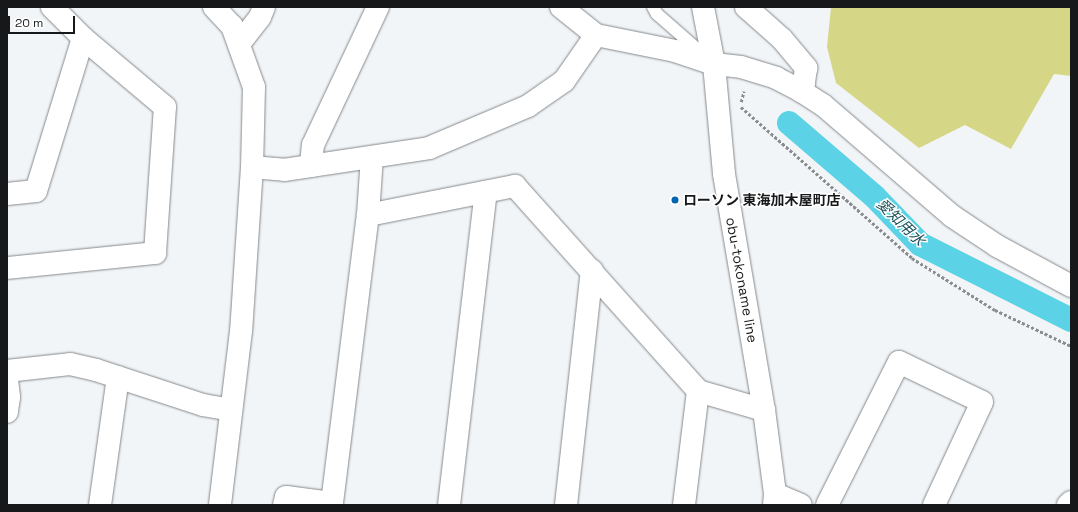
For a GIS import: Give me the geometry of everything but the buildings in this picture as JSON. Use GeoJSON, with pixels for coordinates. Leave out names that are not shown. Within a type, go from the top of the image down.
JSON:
{"type":"FeatureCollection","features":[{"type":"Feature","properties":{"kind":"street"},"geometry":{"type":"LineString","coordinates":[[7,268],[155,253],[165,107],[83,38],[52,7]]}},
{"type":"Feature","properties":{"kind":"street"},"geometry":{"type":"LineString","coordinates":[[214,7],[232,26],[254,87],[252,167],[241,331],[230,410],[220,505]]}},
{"type":"Feature","properties":{"kind":"street"},"geometry":{"type":"LineString","coordinates":[[239,44],[260,17],[264,7]]}},
{"type":"Feature","properties":{"kind":"street"},"geometry":{"type":"LineString","coordinates":[[311,166],[314,145],[378,7]]}},
{"type":"Feature","properties":{"kind":"street"},"geometry":{"type":"LineString","coordinates":[[561,7],[596,35],[675,51],[714,64],[749,70],[776,78],[823,105],[952,216],[997,246],[1071,286]]}},
{"type":"Feature","properties":{"kind":"street","name":"obu-tokoname line"},"geometry":{"type":"LineString","coordinates":[[703,7],[714,64],[724,174],[764,410],[775,499]]}},
{"type":"Feature","properties":{"kind":"street"},"geometry":{"type":"LineString","coordinates":[[746,7],[782,39],[806,68],[801,92]]}},
{"type":"Feature","properties":{"kind":"street"},"geometry":{"type":"LineString","coordinates":[[252,167],[284,170],[428,148],[528,106],[564,81],[596,35]]}},
{"type":"Feature","properties":{"kind":"street"},"geometry":{"type":"LineString","coordinates":[[7,194],[36,191],[83,38]]}},
{"type":"Feature","properties":{"kind":"street"},"geometry":{"type":"LineString","coordinates":[[284,505],[286,497],[332,503],[368,215],[372,156]]}},
{"type":"Feature","properties":{"kind":"street"},"geometry":{"type":"LineString","coordinates":[[368,215],[515,186],[592,270],[698,391],[764,410]]}},
{"type":"Feature","properties":{"kind":"street"},"geometry":{"type":"LineString","coordinates":[[448,505],[486,192]]}},
{"type":"Feature","properties":{"kind":"street"},"geometry":{"type":"LineString","coordinates":[[566,505],[592,270]]}},
{"type":"Feature","properties":{"kind":"street"},"geometry":{"type":"LineString","coordinates":[[827,505],[900,362],[982,402],[934,505]]}},
{"type":"Feature","properties":{"kind":"street"},"geometry":{"type":"LineString","coordinates":[[7,371],[70,364],[96,370],[203,405],[230,410]]}},
{"type":"Feature","properties":{"kind":"street"},"geometry":{"type":"LineString","coordinates":[[100,505],[118,377]]}},
{"type":"Feature","properties":{"kind":"street"},"geometry":{"type":"LineString","coordinates":[[7,380],[9,397],[7,412]]}},
{"type":"Feature","properties":{"kind":"street"},"geometry":{"type":"LineString","coordinates":[[684,505],[698,391]]}},
{"type":"Feature","properties":{"kind":"street"},"geometry":{"type":"LineString","coordinates":[[775,499],[801,505]]}},
{"type":"Feature","properties":{"kind":"street"},"geometry":{"type":"LineString","coordinates":[[1068,505],[1071,502]]}},
{"type":"Feature","properties":{"kind":"lane"},"geometry":{"type":"LineString","coordinates":[[653,7],[657,14],[714,64]]}},
{"type":"Feature","properties":{"kind":"path"},"geometry":{"type":"LineString","coordinates":[[749,70],[740,106],[912,258],[995,310],[1071,346]]}},
{"type":"Feature","properties":{"kind":"green space"},"geometry":{"type":"Polygon","coordinates":[[[831,7],[1071,7],[1071,76],[1054,74],[1011,149],[965,125],[919,148],[836,83],[827,47],[831,7]]]}},
{"type":"Feature","properties":{"kind":"waterway","name":"愛知用水"},"geometry":{"type":"LineString","coordinates":[[789,123],[875,197],[920,244],[1071,320]]}},
{"type":"Feature","properties":{"kind":"place","name":"ローソン 東海加木屋町店"},"geometry":{"type":"Point","coordinates":[675,200]}}]}
